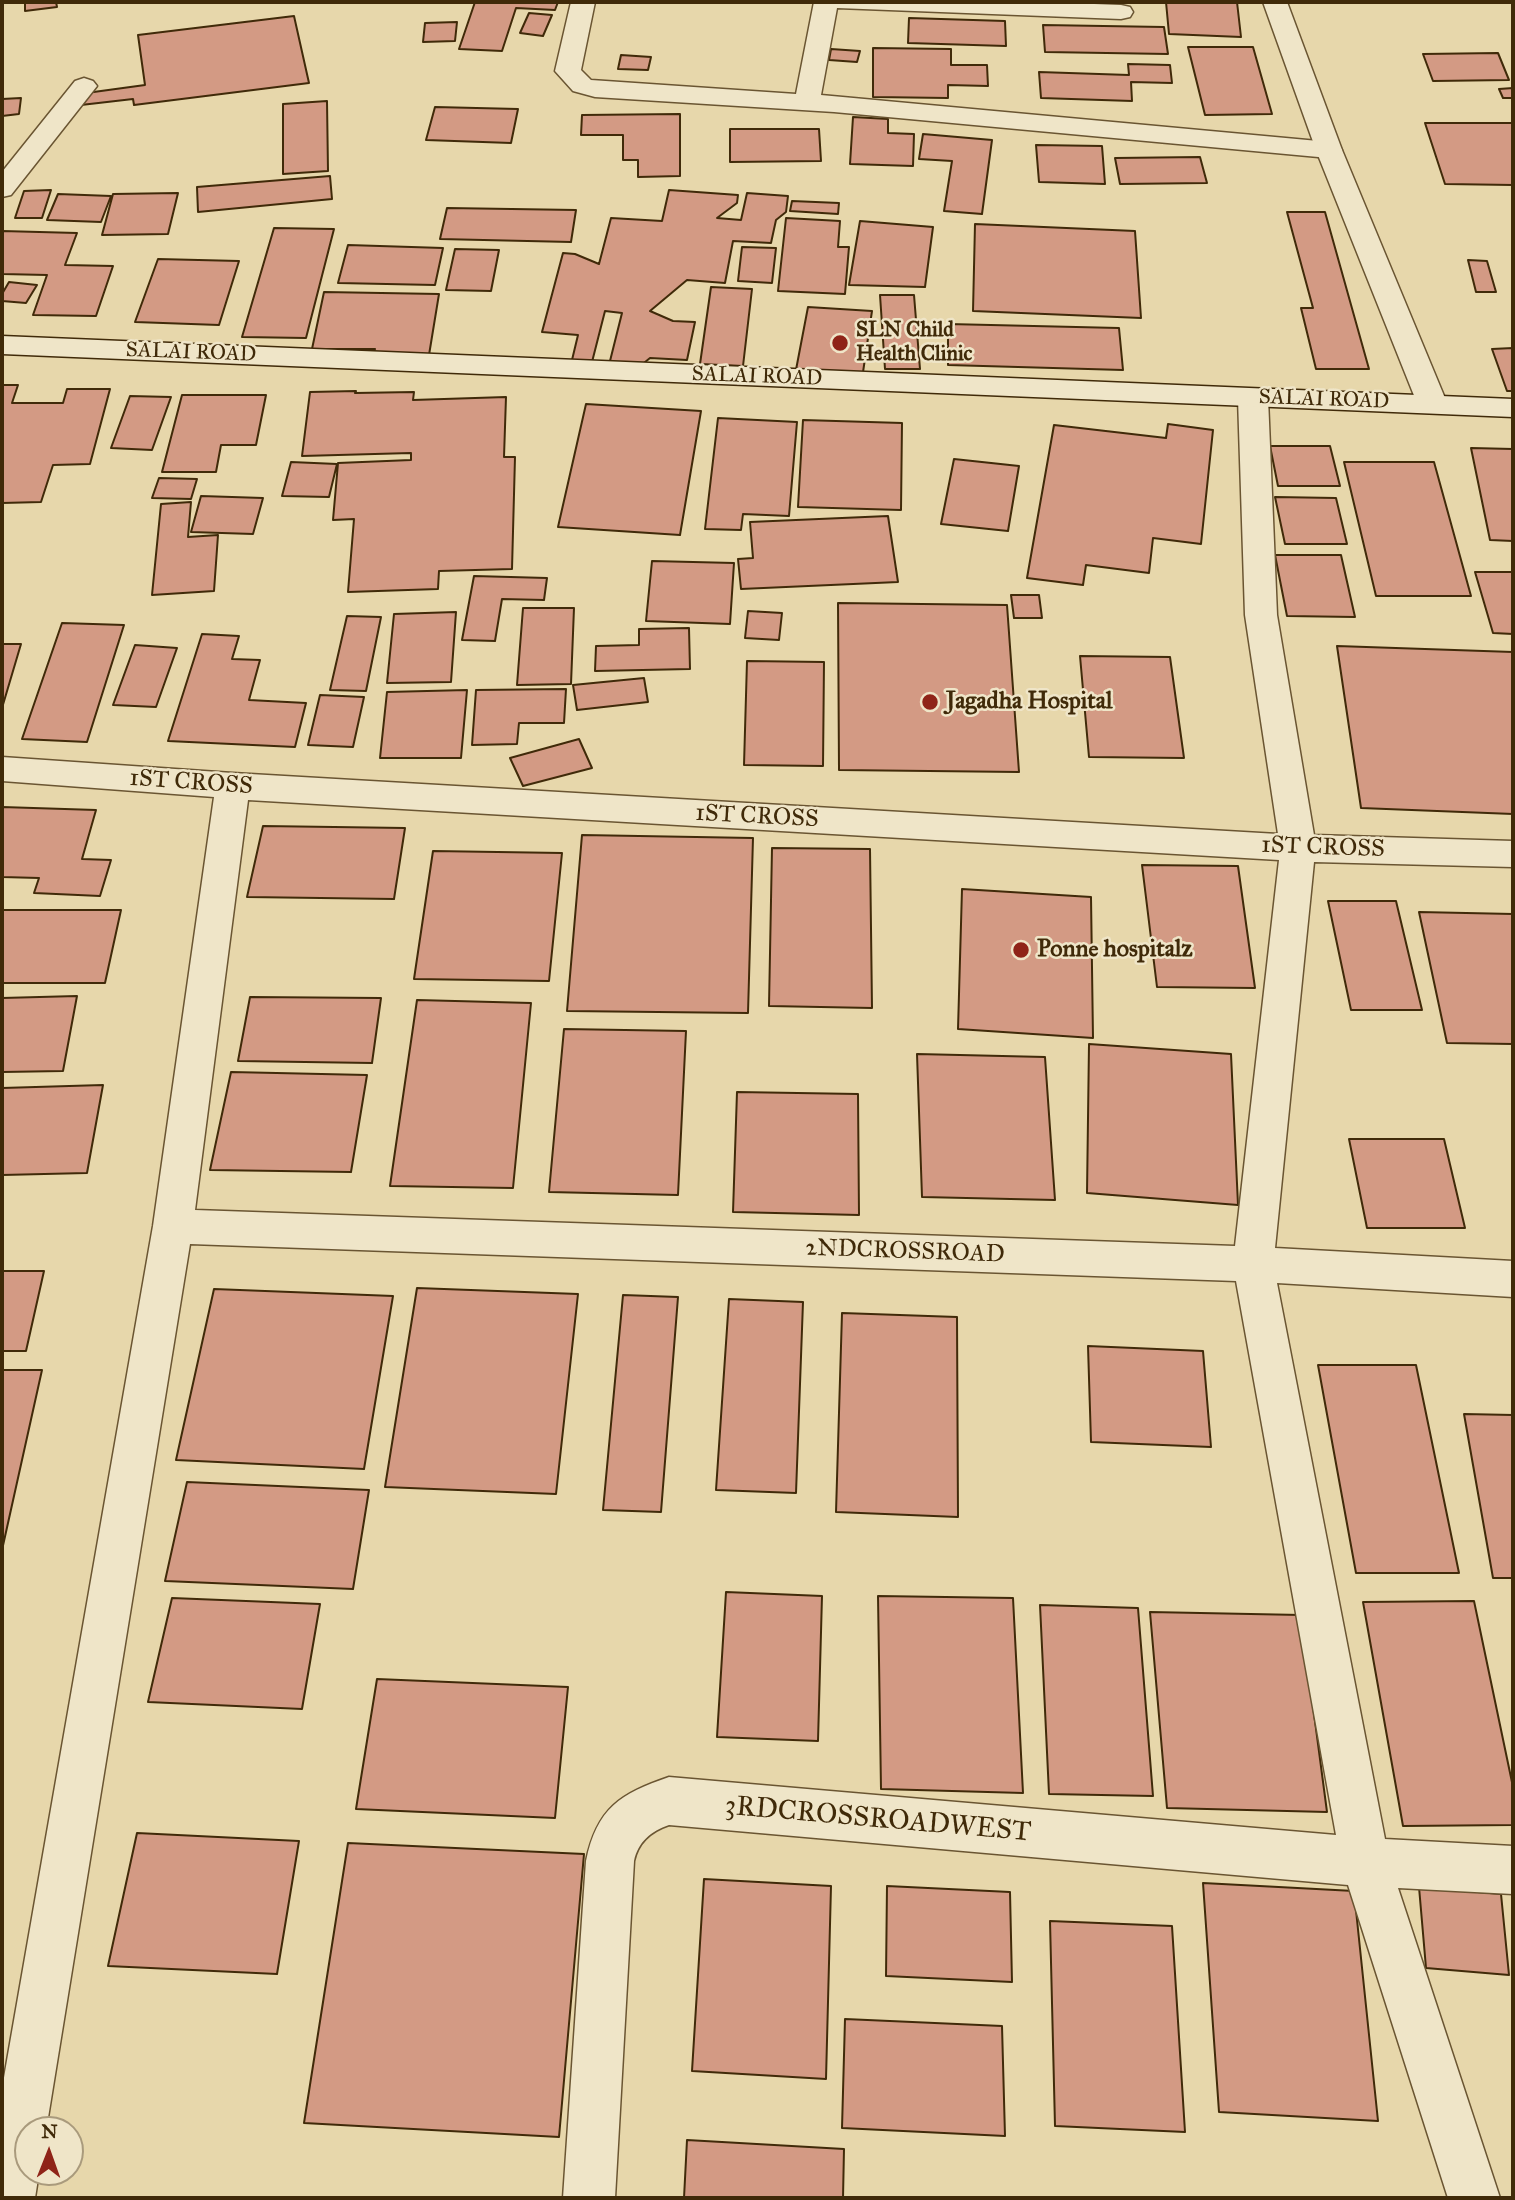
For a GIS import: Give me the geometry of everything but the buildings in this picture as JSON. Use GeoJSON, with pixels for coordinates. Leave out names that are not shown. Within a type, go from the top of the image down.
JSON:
{"type":"FeatureCollection","features":[{"type":"Feature","properties":{"kind":"street"},"geometry":{"type":"LineString","coordinates":[[583,2],[568,71],[573,80],[582,86],[595,89],[807,103],[1329,150]]}},
{"type":"Feature","properties":{"kind":"street"},"geometry":{"type":"LineString","coordinates":[[807,103],[826,2]]}},
{"type":"Feature","properties":{"kind":"street"},"geometry":{"type":"LineString","coordinates":[[842,2],[1121,12]]}},
{"type":"Feature","properties":{"kind":"street"},"geometry":{"type":"LineString","coordinates":[[1275,2],[1329,150],[1432,403]]}},
{"type":"Feature","properties":{"kind":"street"},"geometry":{"type":"LineString","coordinates":[[2,189],[84,86]]}},
{"type":"Feature","properties":{"kind":"street","name":"SALAI ROAD"},"geometry":{"type":"LineString","coordinates":[[2,345],[1513,408]]}},
{"type":"Feature","properties":{"kind":"street"},"geometry":{"type":"LineString","coordinates":[[1253,398],[1261,615],[1298,848],[1254,1264],[1365,1862],[1474,2198]]}},
{"type":"Feature","properties":{"kind":"street","name":"1ST CROSS"},"geometry":{"type":"LineString","coordinates":[[2,769],[233,786],[1298,848],[1513,854]]}},
{"type":"Feature","properties":{"kind":"street"},"geometry":{"type":"LineString","coordinates":[[9,2198],[173,1226],[233,786]]}},
{"type":"Feature","properties":{"kind":"street","name":"2NDCROSSROAD"},"geometry":{"type":"LineString","coordinates":[[173,1226],[1254,1264],[1513,1279]]}},
{"type":"Feature","properties":{"kind":"street","name":"3RDCROSSROADWEST"},"geometry":{"type":"LineString","coordinates":[[589,2198],[602,1960],[612,1850],[620,1831],[632,1818],[648,1808],[669,1801],[1365,1862],[1513,1870]]}},
{"type":"Feature","properties":{"kind":"place","name":"SLN Child Health Clinic"},"geometry":{"type":"Point","coordinates":[840,343]}},
{"type":"Feature","properties":{"kind":"place","name":"Jagadha Hospital"},"geometry":{"type":"Point","coordinates":[930,702]}},
{"type":"Feature","properties":{"kind":"place","name":"Ponne hospitalz"},"geometry":{"type":"Point","coordinates":[1021,950]}}]}
